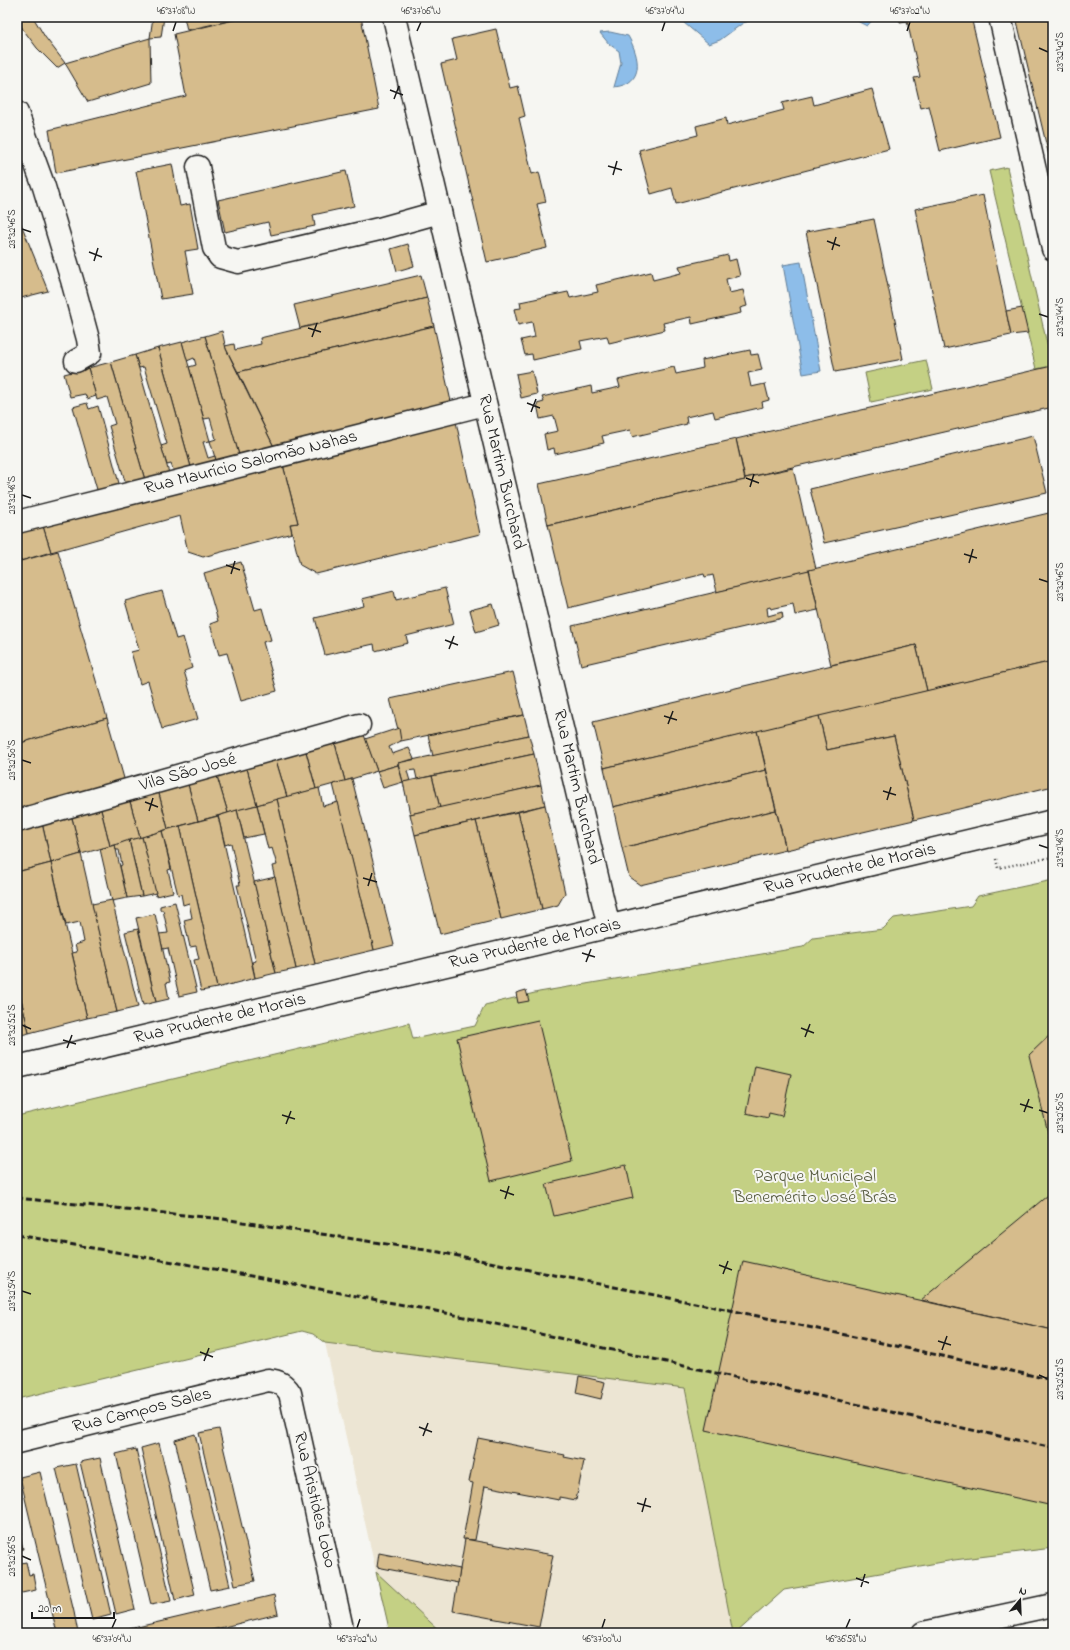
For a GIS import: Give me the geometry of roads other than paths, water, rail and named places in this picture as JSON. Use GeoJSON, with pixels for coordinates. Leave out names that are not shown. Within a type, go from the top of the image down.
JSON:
{"type":"FeatureCollection","features":[{"type":"Feature","properties":{"kind":"street","name":"Rua Martim Burchard"},"geometry":{"type":"LineString","coordinates":[[394,17],[609,927]]}},
{"type":"Feature","properties":{"kind":"street"},"geometry":{"type":"LineString","coordinates":[[1000,17],[1053,250]]}},
{"type":"Feature","properties":{"kind":"street"},"geometry":{"type":"LineString","coordinates":[[17,113],[46,194],[88,339],[90,353],[76,361]]}},
{"type":"Feature","properties":{"kind":"street"},"geometry":{"type":"LineString","coordinates":[[198,167],[214,248],[220,257],[238,262],[378,229],[440,212]]}},
{"type":"Feature","properties":{"kind":"street","name":"Rua Maurício Salomão Nahas"},"geometry":{"type":"LineString","coordinates":[[17,522],[485,404]]}},
{"type":"Feature","properties":{"kind":"street","name":"Vila São José"},"geometry":{"type":"LineString","coordinates":[[17,821],[359,725]]}},
{"type":"Feature","properties":{"kind":"street","name":"Rua Prudente de Morais"},"geometry":{"type":"LineString","coordinates":[[17,1067],[1053,821]]}},
{"type":"Feature","properties":{"kind":"street"},"geometry":{"type":"LineString","coordinates":[[1032,827],[1053,831]]}},
{"type":"Feature","properties":{"kind":"street","name":"Rua Campos Sales"},"geometry":{"type":"LineString","coordinates":[[17,1442],[268,1380]]}},
{"type":"Feature","properties":{"kind":"street","name":"Rua Aristides Lobo"},"geometry":{"type":"LineString","coordinates":[[268,1380],[278,1381],[285,1386],[290,1394],[343,1633]]}},
{"type":"Feature","properties":{"kind":"street"},"geometry":{"type":"LineString","coordinates":[[923,1633],[1053,1605]]}},
{"type":"Feature","properties":{"kind":"water"},"geometry":{"type":"Polygon","coordinates":[[[677,17],[761,17],[743,23],[720,40],[709,44],[677,17]]]}},
{"type":"Feature","properties":{"kind":"water"},"geometry":{"type":"Polygon","coordinates":[[[854,17],[875,17],[867,26],[859,22],[854,17]]]}},
{"type":"Feature","properties":{"kind":"water"},"geometry":{"type":"Polygon","coordinates":[[[610,32],[628,36],[637,61],[635,75],[631,81],[624,85],[614,87],[621,63],[619,51],[609,44],[600,33],[610,32]]]}},
{"type":"Feature","properties":{"kind":"water"},"geometry":{"type":"Polygon","coordinates":[[[801,262],[821,371],[803,374],[783,265],[801,262]]]}},
{"type":"Feature","properties":{"kind":"railway"},"geometry":{"type":"LineString","coordinates":[[17,1198],[223,1219],[439,1252],[730,1310],[1053,1380]]}},
{"type":"Feature","properties":{"kind":"railway"},"geometry":{"type":"LineString","coordinates":[[17,1235],[214,1269],[446,1313],[1053,1448]]}},
{"type":"Feature","properties":{"kind":"park label","name":"Parque Municipal Benemérito José Brás"},"geometry":{"type":"Point","coordinates":[815,1187]}}]}
